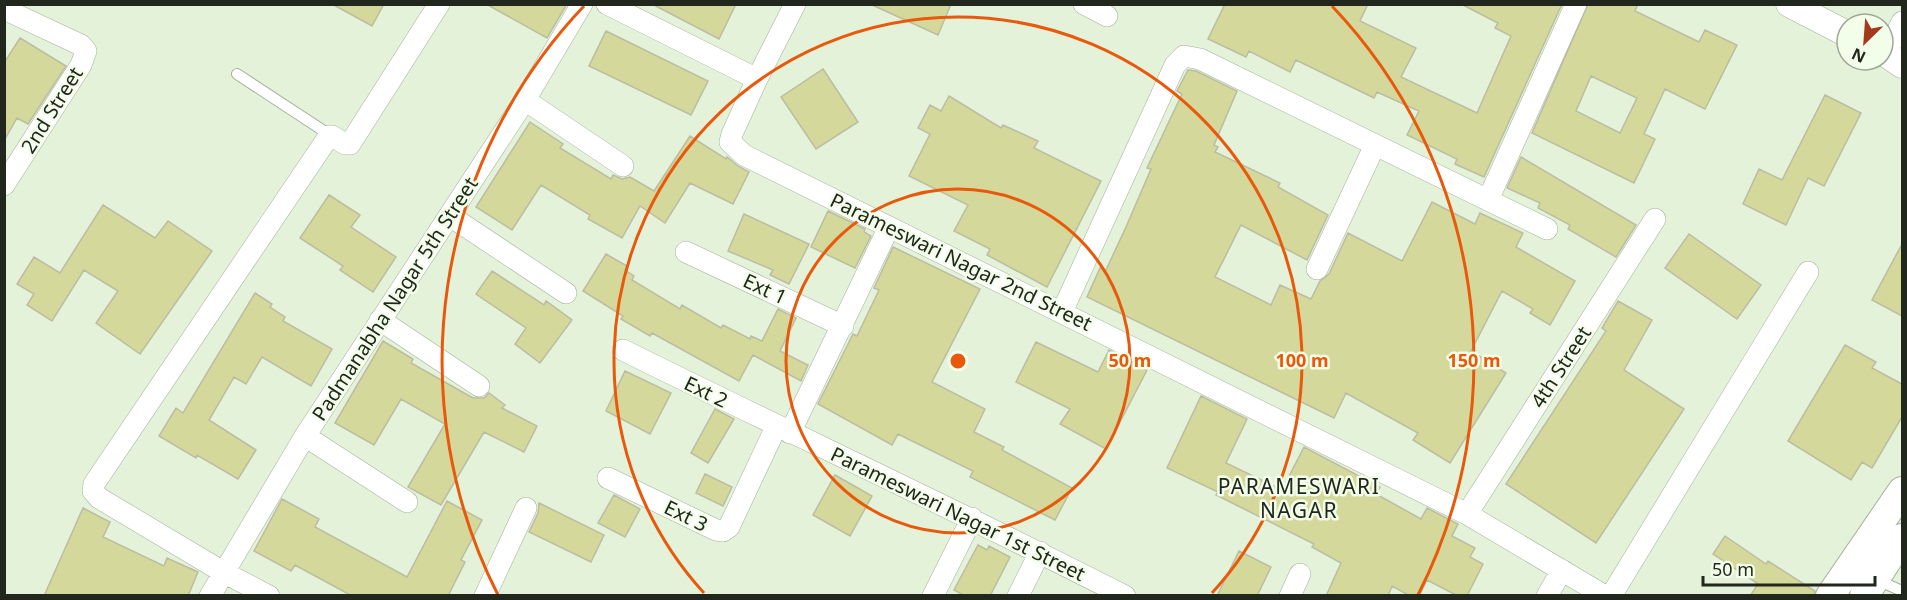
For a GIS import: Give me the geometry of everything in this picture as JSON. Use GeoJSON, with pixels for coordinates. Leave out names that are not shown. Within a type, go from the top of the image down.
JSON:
{"type":"FeatureCollection","features":[{"type":"Feature","properties":{"kind":"main road"},"geometry":{"type":"LineString","coordinates":[[1830,596],[1902,491]]}},
{"type":"Feature","properties":{"kind":"main road"},"geometry":{"type":"LineString","coordinates":[[1869,587],[1902,538]]}},
{"type":"Feature","properties":{"kind":"street"},"geometry":{"type":"LineString","coordinates":[[269,596],[222,572],[99,498],[93,491],[94,484],[330,135],[345,144],[350,144],[439,4]]}},
{"type":"Feature","properties":{"kind":"street","name":"Padmanabha Nagar 5th Street"},"geometry":{"type":"LineString","coordinates":[[210,596],[222,572],[305,436],[525,100],[582,4]]}},
{"type":"Feature","properties":{"kind":"street"},"geometry":{"type":"LineString","coordinates":[[608,4],[756,79]]}},
{"type":"Feature","properties":{"kind":"street","name":"Parameswari Nagar 2nd Street"},"geometry":{"type":"LineString","coordinates":[[795,4],[756,79],[732,134],[730,142],[744,155],[1467,514],[1605,596]]}},
{"type":"Feature","properties":{"kind":"street"},"geometry":{"type":"LineString","coordinates":[[1084,4],[1107,16]]}},
{"type":"Feature","properties":{"kind":"street"},"geometry":{"type":"LineString","coordinates":[[1488,200],[1576,4]]}},
{"type":"Feature","properties":{"kind":"street"},"geometry":{"type":"LineString","coordinates":[[1789,4],[1835,28]]}},
{"type":"Feature","properties":{"kind":"street","name":"2nd Street"},"geometry":{"type":"LineString","coordinates":[[4,9],[81,45],[86,51],[81,65],[4,185]]}},
{"type":"Feature","properties":{"kind":"street"},"geometry":{"type":"LineString","coordinates":[[1895,44],[1902,22]]}},
{"type":"Feature","properties":{"kind":"street"},"geometry":{"type":"LineString","coordinates":[[1062,312],[1175,65],[1184,56],[1200,59],[1546,229]]}},
{"type":"Feature","properties":{"kind":"street"},"geometry":{"type":"LineString","coordinates":[[525,100],[623,166]]}},
{"type":"Feature","properties":{"kind":"street"},"geometry":{"type":"LineString","coordinates":[[1317,269],[1376,145]]}},
{"type":"Feature","properties":{"kind":"street"},"geometry":{"type":"LineString","coordinates":[[450,216],[566,293]]}},
{"type":"Feature","properties":{"kind":"street","name":"4th Street"},"geometry":{"type":"LineString","coordinates":[[1467,514],[1655,219]]}},
{"type":"Feature","properties":{"kind":"street"},"geometry":{"type":"LineString","coordinates":[[783,430],[843,326],[889,227]]}},
{"type":"Feature","properties":{"kind":"street","name":"Ext 1"},"geometry":{"type":"LineString","coordinates":[[686,252],[843,326]]}},
{"type":"Feature","properties":{"kind":"street"},"geometry":{"type":"LineString","coordinates":[[1611,596],[1808,272]]}},
{"type":"Feature","properties":{"kind":"street"},"geometry":{"type":"LineString","coordinates":[[380,320],[479,386]]}},
{"type":"Feature","properties":{"kind":"street","name":"Ext 2"},"geometry":{"type":"LineString","coordinates":[[623,350],[783,430]]}},
{"type":"Feature","properties":{"kind":"street","name":"Ext 3"},"geometry":{"type":"LineString","coordinates":[[608,478],[716,530],[723,531],[729,527],[783,430]]}},
{"type":"Feature","properties":{"kind":"street","name":"Parameswari Nagar 1st Street"},"geometry":{"type":"LineString","coordinates":[[783,430],[972,518],[1125,596]]}},
{"type":"Feature","properties":{"kind":"street"},"geometry":{"type":"LineString","coordinates":[[305,436],[407,502]]}},
{"type":"Feature","properties":{"kind":"street"},"geometry":{"type":"LineString","coordinates":[[485,596],[526,508]]}},
{"type":"Feature","properties":{"kind":"street"},"geometry":{"type":"LineString","coordinates":[[933,596],[972,518]]}},
{"type":"Feature","properties":{"kind":"street"},"geometry":{"type":"LineString","coordinates":[[1018,596],[1040,552]]}},
{"type":"Feature","properties":{"kind":"street"},"geometry":{"type":"LineString","coordinates":[[1547,596],[1562,570]]}},
{"type":"Feature","properties":{"kind":"street"},"geometry":{"type":"LineString","coordinates":[[1290,596],[1300,574]]}},
{"type":"Feature","properties":{"kind":"lane"},"geometry":{"type":"LineString","coordinates":[[237,74],[330,135]]}},
{"type":"Feature","properties":{"kind":"lane"},"geometry":{"type":"LineString","coordinates":[[1869,587],[1902,591]]}},
{"type":"Feature","properties":{"kind":"building"},"geometry":{"type":"Polygon","coordinates":[[[332,4],[384,4],[372,26],[332,4]]]}},
{"type":"Feature","properties":{"kind":"building"},"geometry":{"type":"Polygon","coordinates":[[[486,4],[567,4],[547,38],[486,4]]]}},
{"type":"Feature","properties":{"kind":"building"},"geometry":{"type":"Polygon","coordinates":[[[652,4],[736,4],[719,39],[652,4]]]}},
{"type":"Feature","properties":{"kind":"building"},"geometry":{"type":"Polygon","coordinates":[[[870,4],[951,4],[938,35],[870,4]]]}},
{"type":"Feature","properties":{"kind":"building"},"geometry":{"type":"Polygon","coordinates":[[[1225,4],[1368,4],[1360,21],[1416,48],[1401,77],[1477,113],[1511,36],[1495,28],[1498,23],[1461,4],[1562,4],[1484,177],[1455,164],[1457,159],[1407,135],[1419,111],[1377,92],[1374,98],[1296,60],[1290,72],[1249,51],[1246,57],[1208,39],[1225,4]]]}},
{"type":"Feature","properties":{"kind":"building"},"geometry":{"type":"Polygon","coordinates":[[[1588,4],[1638,4],[1635,11],[1699,42],[1705,30],[1737,45],[1705,109],[1665,89],[1644,134],[1655,139],[1634,183],[1532,133],[1588,4]],[[1591,76],[1576,111],[1620,133],[1637,98],[1591,76]]]}},
{"type":"Feature","properties":{"kind":"building"},"geometry":{"type":"Polygon","coordinates":[[[606,31],[708,81],[691,115],[589,66],[606,31]]]}},
{"type":"Feature","properties":{"kind":"building"},"geometry":{"type":"Polygon","coordinates":[[[20,38],[66,66],[28,124],[17,118],[4,141],[4,63],[20,38]]]}},
{"type":"Feature","properties":{"kind":"building"},"geometry":{"type":"Polygon","coordinates":[[[823,69],[858,122],[816,149],[781,97],[823,69]]]}},
{"type":"Feature","properties":{"kind":"building"},"geometry":{"type":"Polygon","coordinates":[[[1188,70],[1196,71],[1237,91],[1214,145],[1218,147],[1215,152],[1280,183],[1278,187],[1328,215],[1307,260],[1241,225],[1215,277],[1271,305],[1280,285],[1311,299],[1320,281],[1329,274],[1348,233],[1402,261],[1432,202],[1475,224],[1480,213],[1523,233],[1516,247],[1575,281],[1550,325],[1530,313],[1533,309],[1502,291],[1471,351],[1506,373],[1450,463],[1413,440],[1418,433],[1346,393],[1334,418],[1087,297],[1100,268],[1106,270],[1126,227],[1151,169],[1147,168],[1182,94],[1177,91],[1188,70]]]}},
{"type":"Feature","properties":{"kind":"building"},"geometry":{"type":"Polygon","coordinates":[[[1825,95],[1861,113],[1824,186],[1808,178],[1786,225],[1743,204],[1759,169],[1782,180],[1825,95]]]}},
{"type":"Feature","properties":{"kind":"building"},"geometry":{"type":"Polygon","coordinates":[[[949,96],[1001,128],[1003,125],[1038,141],[1034,148],[1101,181],[1047,287],[987,255],[990,249],[954,231],[968,205],[909,176],[930,134],[918,128],[930,105],[941,111],[949,96]]]}},
{"type":"Feature","properties":{"kind":"building"},"geometry":{"type":"Polygon","coordinates":[[[530,122],[563,144],[560,148],[611,179],[613,175],[622,179],[630,177],[654,191],[690,136],[749,172],[733,204],[690,183],[665,223],[640,206],[622,238],[588,219],[590,215],[541,185],[512,230],[476,207],[530,122]]]}},
{"type":"Feature","properties":{"kind":"building"},"geometry":{"type":"Polygon","coordinates":[[[1521,157],[1636,225],[1616,257],[1568,229],[1570,225],[1538,208],[1540,203],[1507,188],[1521,157]]]}},
{"type":"Feature","properties":{"kind":"building"},"geometry":{"type":"Polygon","coordinates":[[[329,195],[360,215],[351,227],[396,257],[373,292],[340,270],[343,266],[300,238],[329,195]]]}},
{"type":"Feature","properties":{"kind":"building"},"geometry":{"type":"Polygon","coordinates":[[[103,205],[155,238],[168,221],[212,251],[140,354],[96,323],[118,291],[84,270],[52,321],[27,305],[34,294],[17,284],[34,257],[60,273],[103,205]]]}},
{"type":"Feature","properties":{"kind":"building"},"geometry":{"type":"Polygon","coordinates":[[[828,211],[865,229],[864,232],[871,236],[855,268],[811,247],[828,211]]]}},
{"type":"Feature","properties":{"kind":"building"},"geometry":{"type":"Polygon","coordinates":[[[744,214],[809,244],[789,284],[770,275],[773,270],[728,251],[744,214]]]}},
{"type":"Feature","properties":{"kind":"building"},"geometry":{"type":"Polygon","coordinates":[[[1689,234],[1761,285],[1737,319],[1665,268],[1689,234]]]}},
{"type":"Feature","properties":{"kind":"building"},"geometry":{"type":"Polygon","coordinates":[[[1902,244],[1902,316],[1872,300],[1902,244]]]}},
{"type":"Feature","properties":{"kind":"building"},"geometry":{"type":"Polygon","coordinates":[[[893,247],[980,289],[932,382],[985,409],[974,432],[1004,447],[1002,450],[1072,488],[1055,520],[970,477],[973,471],[898,434],[892,445],[818,404],[853,334],[857,336],[879,290],[874,288],[893,247]]]}},
{"type":"Feature","properties":{"kind":"building"},"geometry":{"type":"Polygon","coordinates":[[[606,254],[627,266],[625,270],[634,276],[632,280],[680,309],[682,305],[721,328],[723,325],[750,339],[751,336],[762,341],[778,309],[796,318],[780,351],[808,365],[801,381],[753,355],[739,381],[652,333],[650,336],[621,319],[623,316],[583,291],[606,254]]]}},
{"type":"Feature","properties":{"kind":"building"},"geometry":{"type":"Polygon","coordinates":[[[492,271],[544,305],[546,301],[572,320],[540,363],[515,344],[526,328],[476,294],[492,271]]]}},
{"type":"Feature","properties":{"kind":"building"},"geometry":{"type":"Polygon","coordinates":[[[255,293],[272,304],[270,307],[285,317],[283,321],[332,349],[311,386],[262,357],[246,384],[234,377],[209,420],[256,450],[238,479],[159,436],[176,408],[183,413],[255,293]]]}},
{"type":"Feature","properties":{"kind":"building"},"geometry":{"type":"Polygon","coordinates":[[[1618,301],[1652,320],[1624,370],[1684,409],[1596,543],[1506,484],[1606,331],[1602,328],[1618,301]]]}},
{"type":"Feature","properties":{"kind":"building"},"geometry":{"type":"Polygon","coordinates":[[[383,341],[413,359],[411,363],[473,398],[484,398],[489,393],[505,405],[502,408],[537,426],[524,452],[484,432],[441,505],[408,487],[445,424],[401,399],[374,445],[335,423],[383,341]]]}},
{"type":"Feature","properties":{"kind":"building"},"geometry":{"type":"Polygon","coordinates":[[[1036,342],[1098,372],[1109,350],[1147,370],[1106,449],[1060,424],[1070,409],[1016,382],[1036,342]]]}},
{"type":"Feature","properties":{"kind":"building"},"geometry":{"type":"Polygon","coordinates":[[[1845,345],[1876,362],[1872,368],[1902,384],[1902,417],[1872,468],[1862,462],[1851,480],[1788,441],[1845,345]]]}},
{"type":"Feature","properties":{"kind":"building"},"geometry":{"type":"Polygon","coordinates":[[[625,371],[671,393],[650,434],[606,411],[625,371]]]}},
{"type":"Feature","properties":{"kind":"building"},"geometry":{"type":"Polygon","coordinates":[[[1201,396],[1247,419],[1226,463],[1282,490],[1304,447],[1380,487],[1376,494],[1421,519],[1427,508],[1458,524],[1452,536],[1475,548],[1470,557],[1483,564],[1467,596],[1458,596],[1427,580],[1419,596],[1410,596],[1392,586],[1388,596],[1326,596],[1341,563],[1312,547],[1314,544],[1216,495],[1218,492],[1167,468],[1201,396]]]}},
{"type":"Feature","properties":{"kind":"building"},"geometry":{"type":"Polygon","coordinates":[[[715,409],[734,419],[708,463],[691,453],[715,409]]]}},
{"type":"Feature","properties":{"kind":"building"},"geometry":{"type":"Polygon","coordinates":[[[705,474],[732,487],[723,506],[696,493],[705,474]]]}},
{"type":"Feature","properties":{"kind":"building"},"geometry":{"type":"Polygon","coordinates":[[[835,475],[872,496],[850,536],[813,515],[835,475]]]}},
{"type":"Feature","properties":{"kind":"building"},"geometry":{"type":"Polygon","coordinates":[[[614,495],[640,509],[625,537],[598,523],[614,495]]]}},
{"type":"Feature","properties":{"kind":"building"},"geometry":{"type":"Polygon","coordinates":[[[282,499],[319,519],[315,527],[407,577],[447,501],[482,520],[461,560],[465,562],[448,596],[352,596],[295,565],[291,571],[254,551],[282,499]]]}},
{"type":"Feature","properties":{"kind":"building"},"geometry":{"type":"Polygon","coordinates":[[[539,503],[604,535],[591,562],[529,532],[538,513],[539,503]]]}},
{"type":"Feature","properties":{"kind":"building"},"geometry":{"type":"Polygon","coordinates":[[[83,508],[110,522],[103,537],[164,566],[167,558],[198,572],[188,596],[44,596],[83,508]]]}},
{"type":"Feature","properties":{"kind":"building"},"geometry":{"type":"Polygon","coordinates":[[[1725,536],[1766,564],[1768,561],[1815,591],[1814,596],[1750,596],[1758,584],[1713,554],[1725,536]]]}},
{"type":"Feature","properties":{"kind":"building"},"geometry":{"type":"Polygon","coordinates":[[[978,545],[987,550],[989,546],[1010,557],[990,596],[965,596],[954,590],[978,545]]]}},
{"type":"Feature","properties":{"kind":"building"},"geometry":{"type":"Polygon","coordinates":[[[1239,551],[1271,567],[1257,596],[1217,596],[1239,551]]]}},
{"type":"Feature","properties":{"kind":"district","name":"PARAMESWARI NAGAR"},"geometry":{"type":"Point","coordinates":[1299,499]}}]}
